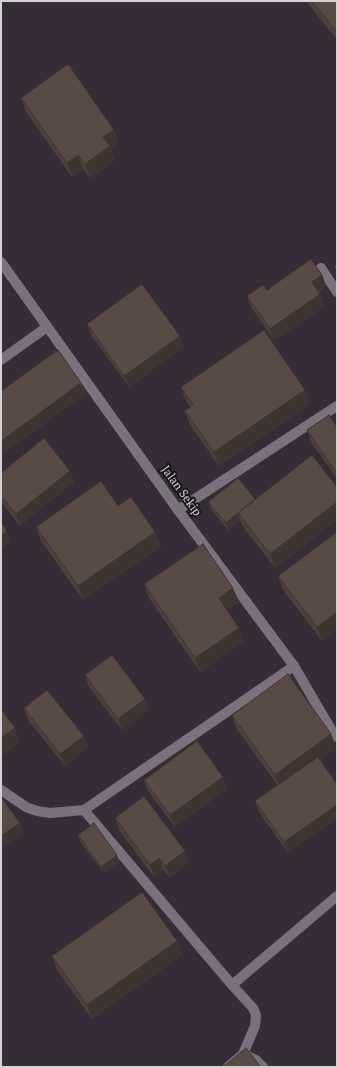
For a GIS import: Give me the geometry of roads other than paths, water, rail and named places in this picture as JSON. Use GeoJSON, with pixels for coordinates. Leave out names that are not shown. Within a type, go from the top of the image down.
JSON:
{"type":"FeatureCollection","features":[{"type":"Feature","properties":{"kind":"street","name":"Jalan Sekip"},"geometry":{"type":"LineString","coordinates":[[1,262],[178,510],[294,666],[337,737]]}},
{"type":"Feature","properties":{"kind":"street"},"geometry":{"type":"LineString","coordinates":[[321,268],[337,292]]}},
{"type":"Feature","properties":{"kind":"street"},"geometry":{"type":"LineString","coordinates":[[1,360],[47,328]]}},
{"type":"Feature","properties":{"kind":"street"},"geometry":{"type":"LineString","coordinates":[[178,510],[337,406]]}},
{"type":"Feature","properties":{"kind":"street"},"geometry":{"type":"LineString","coordinates":[[1,790],[26,807],[38,811],[50,813],[84,810],[294,666]]}},
{"type":"Feature","properties":{"kind":"street"},"geometry":{"type":"LineString","coordinates":[[84,810],[253,1008],[256,1015],[255,1026],[243,1054],[228,1067]]}},
{"type":"Feature","properties":{"kind":"street"},"geometry":{"type":"LineString","coordinates":[[232,985],[337,896]]}},
{"type":"Feature","properties":{"kind":"street"},"geometry":{"type":"LineString","coordinates":[[243,1054],[256,1060],[263,1067]]}}]}
